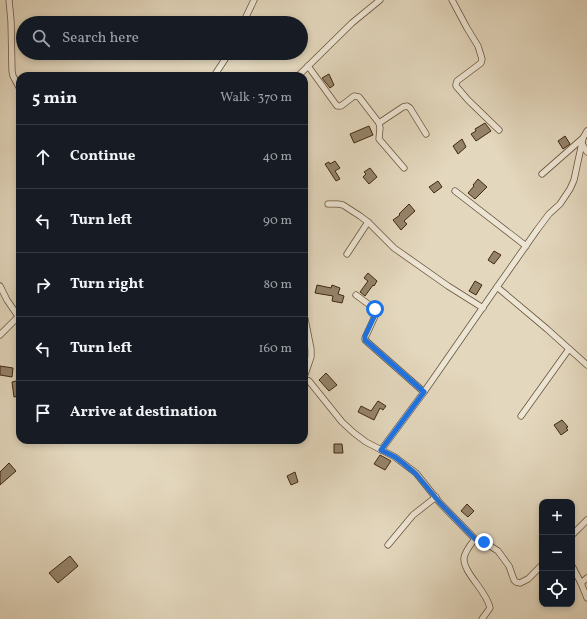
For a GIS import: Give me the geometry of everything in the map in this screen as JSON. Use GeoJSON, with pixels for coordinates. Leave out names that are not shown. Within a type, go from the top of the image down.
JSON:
{"type":"FeatureCollection","features":[{"type":"Feature","properties":{"kind":"street"},"geometry":{"type":"LineString","coordinates":[[9,0],[12,71],[16,82]]}},
{"type":"Feature","properties":{"kind":"street"},"geometry":{"type":"LineString","coordinates":[[246,16],[254,0]]}},
{"type":"Feature","properties":{"kind":"street"},"geometry":{"type":"LineString","coordinates":[[302,72],[352,23],[380,0]]}},
{"type":"Feature","properties":{"kind":"street"},"geometry":{"type":"LineString","coordinates":[[452,0],[478,46],[482,59],[481,63],[457,81],[456,86],[468,100],[499,130]]}},
{"type":"Feature","properties":{"kind":"street"},"geometry":{"type":"LineString","coordinates":[[217,72],[224,60]]}},
{"type":"Feature","properties":{"kind":"street"},"geometry":{"type":"LineString","coordinates":[[308,66],[337,106],[340,106],[354,96],[359,97],[379,123],[379,139],[404,168]]}},
{"type":"Feature","properties":{"kind":"street"},"geometry":{"type":"LineString","coordinates":[[379,123],[403,107],[407,106],[410,108],[426,134]]}},
{"type":"Feature","properties":{"kind":"street"},"geometry":{"type":"LineString","coordinates":[[381,450],[424,392],[549,214],[560,204],[570,189],[574,180],[582,141],[587,131]]}},
{"type":"Feature","properties":{"kind":"street"},"geometry":{"type":"LineString","coordinates":[[582,141],[587,152]]}},
{"type":"Feature","properties":{"kind":"street"},"geometry":{"type":"LineString","coordinates":[[542,174],[582,141]]}},
{"type":"Feature","properties":{"kind":"street"},"geometry":{"type":"LineString","coordinates":[[455,191],[526,246]]}},
{"type":"Feature","properties":{"kind":"street"},"geometry":{"type":"LineString","coordinates":[[328,204],[343,205],[360,216],[394,248],[448,286],[483,308]]}},
{"type":"Feature","properties":{"kind":"street"},"geometry":{"type":"LineString","coordinates":[[347,254],[368,222]]}},
{"type":"Feature","properties":{"kind":"street"},"geometry":{"type":"LineString","coordinates":[[0,286],[7,300],[16,311]]}},
{"type":"Feature","properties":{"kind":"street"},"geometry":{"type":"LineString","coordinates":[[497,287],[587,365]]}},
{"type":"Feature","properties":{"kind":"street"},"geometry":{"type":"LineString","coordinates":[[356,295],[376,311],[365,340],[424,392]]}},
{"type":"Feature","properties":{"kind":"street"},"geometry":{"type":"LineString","coordinates":[[0,335],[16,318]]}},
{"type":"Feature","properties":{"kind":"street"},"geometry":{"type":"LineString","coordinates":[[308,334],[311,357],[308,366]]}},
{"type":"Feature","properties":{"kind":"street"},"geometry":{"type":"LineString","coordinates":[[521,416],[569,349]]}},
{"type":"Feature","properties":{"kind":"street"},"geometry":{"type":"LineString","coordinates":[[308,381],[342,422],[354,433],[366,442],[395,457],[410,468],[455,519],[475,539],[484,542],[498,551],[509,566],[516,582],[522,582],[528,579],[539,568]]}},
{"type":"Feature","properties":{"kind":"street"},"geometry":{"type":"LineString","coordinates":[[388,544],[413,516],[436,497]]}},
{"type":"Feature","properties":{"kind":"street"},"geometry":{"type":"LineString","coordinates":[[575,532],[587,520]]}},
{"type":"Feature","properties":{"kind":"street"},"geometry":{"type":"LineString","coordinates":[[475,539],[466,553],[464,561],[489,602],[490,608],[482,619]]}},
{"type":"Feature","properties":{"kind":"street"},"geometry":{"type":"LineString","coordinates":[[575,571],[587,598]]}},
{"type":"Feature","properties":{"kind":"street"},"geometry":{"type":"LineString","coordinates":[[581,583],[587,578]]}},
{"type":"Feature","properties":{"kind":"building"},"geometry":{"type":"Polygon","coordinates":[[[329,74],[334,85],[330,88],[322,78],[329,74]]]}},
{"type":"Feature","properties":{"kind":"building"},"geometry":{"type":"Polygon","coordinates":[[[485,123],[491,131],[476,141],[471,134],[476,131],[475,129],[485,123]]]}},
{"type":"Feature","properties":{"kind":"building"},"geometry":{"type":"Polygon","coordinates":[[[369,126],[373,135],[354,143],[350,134],[369,126]]]}},
{"type":"Feature","properties":{"kind":"building"},"geometry":{"type":"Polygon","coordinates":[[[565,136],[570,144],[563,149],[558,141],[565,136]]]}},
{"type":"Feature","properties":{"kind":"building"},"geometry":{"type":"Polygon","coordinates":[[[462,139],[466,147],[458,154],[453,146],[462,139]]]}},
{"type":"Feature","properties":{"kind":"building"},"geometry":{"type":"Polygon","coordinates":[[[335,161],[340,168],[335,171],[340,179],[336,181],[325,164],[329,162],[330,164],[335,161]]]}},
{"type":"Feature","properties":{"kind":"building"},"geometry":{"type":"Polygon","coordinates":[[[370,168],[377,177],[369,184],[363,177],[366,174],[364,172],[370,168]]]}},
{"type":"Feature","properties":{"kind":"building"},"geometry":{"type":"Polygon","coordinates":[[[478,179],[487,187],[475,199],[468,193],[478,179]]]}},
{"type":"Feature","properties":{"kind":"building"},"geometry":{"type":"Polygon","coordinates":[[[438,181],[442,187],[434,193],[429,187],[438,181]]]}},
{"type":"Feature","properties":{"kind":"building"},"geometry":{"type":"Polygon","coordinates":[[[409,204],[415,211],[404,221],[407,224],[401,230],[393,220],[400,215],[399,214],[409,204]]]}},
{"type":"Feature","properties":{"kind":"building"},"geometry":{"type":"Polygon","coordinates":[[[494,251],[501,255],[494,264],[488,260],[494,251]]]}},
{"type":"Feature","properties":{"kind":"building"},"geometry":{"type":"Polygon","coordinates":[[[368,273],[377,281],[365,296],[360,292],[368,281],[364,278],[368,273]]]}},
{"type":"Feature","properties":{"kind":"building"},"geometry":{"type":"Polygon","coordinates":[[[475,281],[482,285],[476,295],[469,291],[475,281]]]}},
{"type":"Feature","properties":{"kind":"building"},"geometry":{"type":"Polygon","coordinates":[[[317,285],[331,288],[332,285],[340,288],[338,294],[344,296],[342,303],[332,301],[333,296],[315,293],[317,285]]]}},
{"type":"Feature","properties":{"kind":"building"},"geometry":{"type":"Polygon","coordinates":[[[0,366],[13,368],[12,377],[0,375],[0,366]]]}},
{"type":"Feature","properties":{"kind":"building"},"geometry":{"type":"Polygon","coordinates":[[[326,373],[337,385],[329,391],[319,380],[326,373]]]}},
{"type":"Feature","properties":{"kind":"building"},"geometry":{"type":"Polygon","coordinates":[[[16,381],[16,397],[14,397],[12,382],[16,381]]]}},
{"type":"Feature","properties":{"kind":"building"},"geometry":{"type":"Polygon","coordinates":[[[378,401],[386,406],[383,410],[380,408],[374,420],[358,412],[361,406],[371,411],[378,401]]]}},
{"type":"Feature","properties":{"kind":"building"},"geometry":{"type":"Polygon","coordinates":[[[562,420],[568,427],[566,428],[568,430],[561,435],[554,425],[562,420]]]}},
{"type":"Feature","properties":{"kind":"building"},"geometry":{"type":"Polygon","coordinates":[[[334,444],[342,444],[343,453],[334,453],[334,444]]]}},
{"type":"Feature","properties":{"kind":"building"},"geometry":{"type":"Polygon","coordinates":[[[380,455],[391,461],[385,470],[374,464],[380,455]]]}},
{"type":"Feature","properties":{"kind":"building"},"geometry":{"type":"Polygon","coordinates":[[[9,463],[16,471],[0,485],[0,472],[9,463]]]}},
{"type":"Feature","properties":{"kind":"building"},"geometry":{"type":"Polygon","coordinates":[[[295,472],[298,482],[291,485],[287,476],[295,472]]]}},
{"type":"Feature","properties":{"kind":"building"},"geometry":{"type":"Polygon","coordinates":[[[467,504],[474,511],[468,517],[461,511],[467,504]]]}},
{"type":"Feature","properties":{"kind":"building"},"geometry":{"type":"Polygon","coordinates":[[[70,556],[78,566],[58,583],[49,573],[70,556]]]}},
{"type":"Feature","properties":{"kind":"route"},"geometry":{"type":"LineString","coordinates":[[375,309],[376,313],[365,336],[365,340],[424,392],[381,450],[395,457],[416,474],[455,519],[475,539],[484,542]]}}]}
